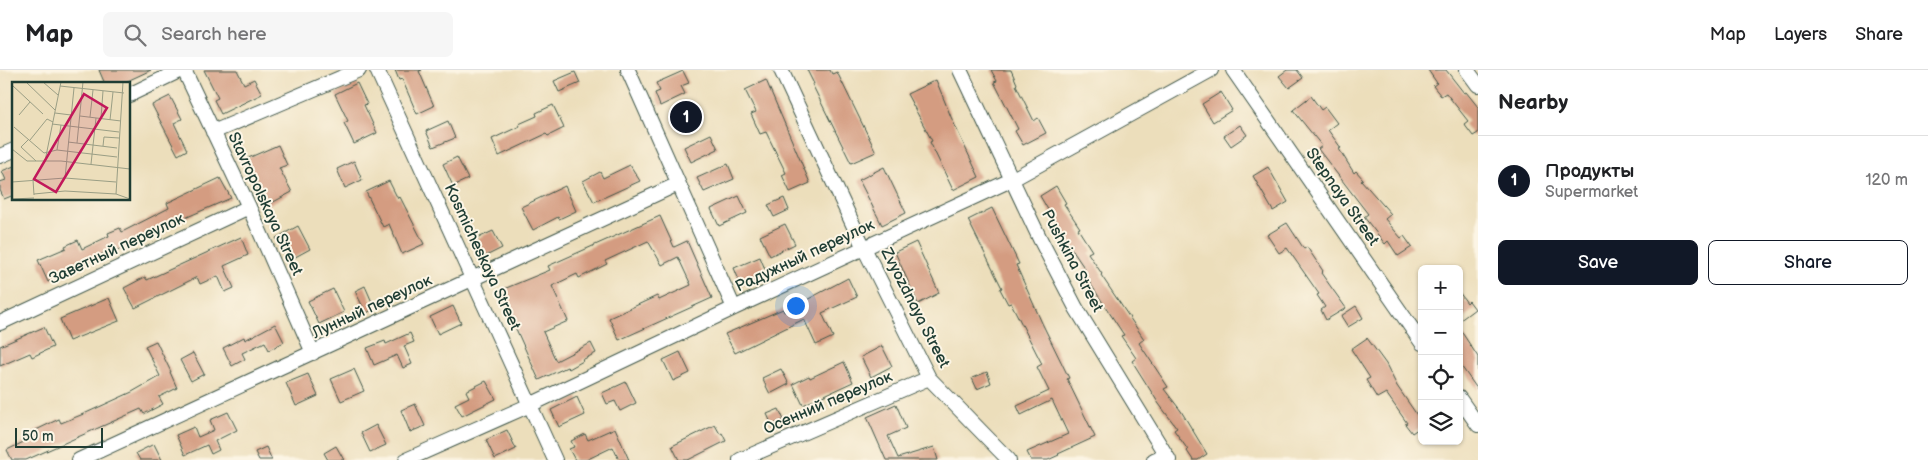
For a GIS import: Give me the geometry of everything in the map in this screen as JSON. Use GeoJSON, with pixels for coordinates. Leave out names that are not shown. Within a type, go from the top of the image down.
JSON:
{"type":"FeatureCollection","features":[{"type":"Feature","properties":{"kind":"street"},"geometry":{"type":"LineString","coordinates":[[130,95],[182,70]]}},
{"type":"Feature","properties":{"kind":"street","name":"Stavropolskaya Street"},"geometry":{"type":"LineString","coordinates":[[182,70],[249,207],[313,353]]}},
{"type":"Feature","properties":{"kind":"street"},"geometry":{"type":"LineString","coordinates":[[213,132],[359,70]]}},
{"type":"Feature","properties":{"kind":"street","name":"Kosmicheskaya Street"},"geometry":{"type":"LineString","coordinates":[[377,70],[555,460]]}},
{"type":"Feature","properties":{"kind":"street"},"geometry":{"type":"LineString","coordinates":[[628,70],[734,308]]}},
{"type":"Feature","properties":{"kind":"street","name":"Zvyozdnaya Street"},"geometry":{"type":"LineString","coordinates":[[781,70],[864,248],[929,378],[1009,460]]}},
{"type":"Feature","properties":{"kind":"street","name":"Pushkina Street"},"geometry":{"type":"LineString","coordinates":[[960,70],[1011,180],[1076,308],[1163,458]]}},
{"type":"Feature","properties":{"kind":"street","name":"Радужный переулок"},"geometry":{"type":"LineString","coordinates":[[406,460],[530,405],[1011,180],[1212,70]]}},
{"type":"Feature","properties":{"kind":"street","name":"Stepnaya Street"},"geometry":{"type":"LineString","coordinates":[[1233,70],[1418,337]]}},
{"type":"Feature","properties":{"kind":"street"},"geometry":{"type":"LineString","coordinates":[[1467,70],[1478,85]]}},
{"type":"Feature","properties":{"kind":"street"},"geometry":{"type":"LineString","coordinates":[[0,156],[12,151]]}},
{"type":"Feature","properties":{"kind":"street","name":"Лунный переулок"},"geometry":{"type":"LineString","coordinates":[[79,460],[678,184]]}},
{"type":"Feature","properties":{"kind":"street","name":"Заветный переулок"},"geometry":{"type":"LineString","coordinates":[[0,323],[249,207]]}},
{"type":"Feature","properties":{"kind":"street","name":"Осенний переулок"},"geometry":{"type":"LineString","coordinates":[[740,460],[929,378]]}},
{"type":"Feature","properties":{"kind":"street"},"geometry":{"type":"LineString","coordinates":[[1460,400],[1478,425]]}},
{"type":"Feature","properties":{"kind":"building"},"geometry":{"type":"Polygon","coordinates":[[[99,70],[151,70],[125,82],[104,82],[99,70]]]}},
{"type":"Feature","properties":{"kind":"building"},"geometry":{"type":"Polygon","coordinates":[[[204,70],[237,70],[244,84],[254,79],[262,94],[221,114],[214,100],[218,98],[204,70]]]}},
{"type":"Feature","properties":{"kind":"building"},"geometry":{"type":"Polygon","coordinates":[[[395,70],[422,70],[419,71],[434,106],[417,114],[402,79],[399,80],[395,70]]]}},
{"type":"Feature","properties":{"kind":"building"},"geometry":{"type":"Polygon","coordinates":[[[807,70],[830,70],[832,74],[837,72],[876,152],[851,163],[807,70]]]}},
{"type":"Feature","properties":{"kind":"building"},"geometry":{"type":"Polygon","coordinates":[[[991,70],[1011,70],[1016,85],[1034,121],[1038,118],[1046,133],[1023,145],[1015,131],[1018,129],[994,82],[997,81],[991,70]]]}},
{"type":"Feature","properties":{"kind":"building"},"geometry":{"type":"Polygon","coordinates":[[[1287,70],[1297,70],[1303,78],[1289,88],[1279,76],[1287,70]]]}},
{"type":"Feature","properties":{"kind":"building"},"geometry":{"type":"Polygon","coordinates":[[[1428,70],[1446,70],[1478,107],[1478,133],[1473,136],[1464,124],[1468,121],[1446,93],[1441,96],[1433,86],[1437,83],[1428,70]]]}},
{"type":"Feature","properties":{"kind":"building"},"geometry":{"type":"Polygon","coordinates":[[[683,71],[689,83],[681,86],[685,94],[660,106],[655,93],[660,91],[656,83],[683,71]]]}},
{"type":"Feature","properties":{"kind":"building"},"geometry":{"type":"Polygon","coordinates":[[[575,72],[580,83],[559,92],[554,81],[575,72]]]}},
{"type":"Feature","properties":{"kind":"building"},"geometry":{"type":"Polygon","coordinates":[[[766,80],[810,183],[790,192],[782,175],[786,173],[766,132],[760,134],[751,114],[756,112],[745,90],[766,80]]]}},
{"type":"Feature","properties":{"kind":"building"},"geometry":{"type":"Polygon","coordinates":[[[936,80],[979,177],[953,190],[930,142],[932,141],[907,94],[936,80]]]}},
{"type":"Feature","properties":{"kind":"building"},"geometry":{"type":"Polygon","coordinates":[[[357,83],[367,104],[364,105],[377,133],[354,144],[344,123],[348,121],[335,94],[357,83]]]}},
{"type":"Feature","properties":{"kind":"building"},"geometry":{"type":"Polygon","coordinates":[[[1221,92],[1232,110],[1213,122],[1202,104],[1221,92]]]}},
{"type":"Feature","properties":{"kind":"building"},"geometry":{"type":"Polygon","coordinates":[[[170,96],[182,119],[174,123],[187,150],[178,155],[152,105],[170,96]]]}},
{"type":"Feature","properties":{"kind":"building"},"geometry":{"type":"Polygon","coordinates":[[[1311,96],[1321,110],[1325,107],[1337,123],[1328,130],[1341,148],[1339,149],[1354,173],[1356,171],[1363,179],[1361,180],[1391,214],[1385,219],[1401,238],[1404,236],[1412,247],[1398,256],[1388,241],[1385,244],[1364,217],[1368,214],[1318,149],[1322,146],[1293,110],[1311,96]]]}},
{"type":"Feature","properties":{"kind":"building"},"geometry":{"type":"Polygon","coordinates":[[[553,105],[564,128],[548,136],[546,134],[499,156],[492,139],[520,126],[519,124],[537,116],[536,113],[553,105]]]}},
{"type":"Feature","properties":{"kind":"building"},"geometry":{"type":"Polygon","coordinates":[[[448,121],[455,138],[433,147],[426,131],[448,121]]]}},
{"type":"Feature","properties":{"kind":"building"},"geometry":{"type":"Polygon","coordinates":[[[1240,125],[1247,135],[1231,146],[1224,136],[1240,125]]]}},
{"type":"Feature","properties":{"kind":"building"},"geometry":{"type":"Polygon","coordinates":[[[711,134],[718,149],[691,162],[684,147],[711,134]]]}},
{"type":"Feature","properties":{"kind":"building"},"geometry":{"type":"Polygon","coordinates":[[[278,145],[287,165],[279,168],[292,192],[266,206],[256,187],[258,186],[246,159],[278,145]]]}},
{"type":"Feature","properties":{"kind":"building"},"geometry":{"type":"Polygon","coordinates":[[[457,157],[468,179],[453,186],[443,164],[457,157]]]}},
{"type":"Feature","properties":{"kind":"building"},"geometry":{"type":"Polygon","coordinates":[[[354,161],[362,180],[345,188],[337,169],[354,161]]]}},
{"type":"Feature","properties":{"kind":"building"},"geometry":{"type":"Polygon","coordinates":[[[728,164],[734,179],[704,192],[697,178],[728,164]]]}},
{"type":"Feature","properties":{"kind":"building"},"geometry":{"type":"Polygon","coordinates":[[[630,165],[640,181],[594,202],[583,181],[600,172],[603,178],[630,165]]]}},
{"type":"Feature","properties":{"kind":"building"},"geometry":{"type":"Polygon","coordinates":[[[12,167],[12,196],[4,199],[0,190],[0,182],[6,180],[2,171],[12,167]]]}},
{"type":"Feature","properties":{"kind":"building"},"geometry":{"type":"Polygon","coordinates":[[[884,167],[906,213],[882,225],[859,180],[884,167]]]}},
{"type":"Feature","properties":{"kind":"building"},"geometry":{"type":"Polygon","coordinates":[[[1268,167],[1288,202],[1273,211],[1253,176],[1268,167]]]}},
{"type":"Feature","properties":{"kind":"building"},"geometry":{"type":"Polygon","coordinates":[[[220,178],[231,198],[162,228],[135,243],[115,251],[114,248],[48,282],[38,260],[66,248],[65,246],[78,240],[82,249],[109,236],[108,233],[120,228],[122,232],[169,208],[167,203],[220,178]]]}},
{"type":"Feature","properties":{"kind":"building"},"geometry":{"type":"Polygon","coordinates":[[[389,181],[398,199],[400,197],[424,244],[402,254],[389,224],[383,227],[366,192],[389,181]]]}},
{"type":"Feature","properties":{"kind":"building"},"geometry":{"type":"Polygon","coordinates":[[[565,186],[576,211],[559,219],[558,217],[533,230],[521,207],[565,186]]]}},
{"type":"Feature","properties":{"kind":"building"},"geometry":{"type":"Polygon","coordinates":[[[1056,186],[1066,203],[1064,204],[1092,251],[1088,253],[1144,339],[1139,343],[1168,387],[1164,389],[1181,411],[1207,454],[1198,460],[1193,460],[1187,451],[1174,430],[1177,428],[1159,404],[1132,361],[1136,358],[1121,336],[1124,335],[1082,271],[1085,269],[1056,226],[1040,196],[1056,186]]]}},
{"type":"Feature","properties":{"kind":"building"},"geometry":{"type":"Polygon","coordinates":[[[739,196],[747,213],[719,226],[711,209],[739,196]]]}},
{"type":"Feature","properties":{"kind":"building"},"geometry":{"type":"Polygon","coordinates":[[[784,198],[789,210],[774,217],[768,205],[784,198]]]}},
{"type":"Feature","properties":{"kind":"building"},"geometry":{"type":"Polygon","coordinates":[[[992,208],[1019,264],[1016,265],[1042,323],[1069,378],[1067,379],[1095,437],[1048,460],[1031,460],[1027,452],[1068,434],[1052,400],[1021,415],[1017,406],[1049,391],[1037,367],[1042,364],[1011,303],[1008,304],[1000,289],[1002,288],[968,220],[992,208]]]}},
{"type":"Feature","properties":{"kind":"building"},"geometry":{"type":"Polygon","coordinates":[[[660,216],[674,247],[687,241],[712,298],[619,340],[609,318],[657,296],[659,300],[691,285],[678,257],[662,265],[648,241],[605,261],[607,264],[579,278],[577,274],[552,286],[568,321],[543,332],[556,361],[591,343],[596,353],[569,369],[567,367],[539,380],[499,291],[550,270],[548,266],[660,216]]]}},
{"type":"Feature","properties":{"kind":"building"},"geometry":{"type":"Polygon","coordinates":[[[1287,223],[1304,249],[1307,247],[1323,271],[1321,273],[1346,308],[1326,320],[1321,310],[1325,307],[1317,295],[1319,294],[1287,248],[1279,253],[1267,235],[1287,223]]]}},
{"type":"Feature","properties":{"kind":"building"},"geometry":{"type":"Polygon","coordinates":[[[785,224],[795,244],[770,256],[760,236],[785,224]]]}},
{"type":"Feature","properties":{"kind":"building"},"geometry":{"type":"Polygon","coordinates":[[[298,226],[310,249],[288,261],[276,238],[298,226]]]}},
{"type":"Feature","properties":{"kind":"building"},"geometry":{"type":"Polygon","coordinates":[[[493,231],[502,248],[484,257],[476,239],[493,231]]]}},
{"type":"Feature","properties":{"kind":"building"},"geometry":{"type":"Polygon","coordinates":[[[241,237],[248,255],[224,266],[234,288],[225,292],[218,276],[200,284],[197,277],[135,308],[124,288],[145,277],[147,280],[241,237]]]}},
{"type":"Feature","properties":{"kind":"building"},"geometry":{"type":"Polygon","coordinates":[[[916,242],[939,293],[918,304],[895,252],[916,242]]]}},
{"type":"Feature","properties":{"kind":"building"},"geometry":{"type":"Polygon","coordinates":[[[760,257],[767,274],[741,285],[734,268],[760,257]]]}},
{"type":"Feature","properties":{"kind":"building"},"geometry":{"type":"Polygon","coordinates":[[[848,278],[857,297],[822,313],[833,337],[816,345],[804,319],[735,353],[725,334],[783,309],[784,312],[848,278]]]}},
{"type":"Feature","properties":{"kind":"building"},"geometry":{"type":"Polygon","coordinates":[[[365,286],[375,309],[366,313],[355,291],[365,286]]]}},
{"type":"Feature","properties":{"kind":"building"},"geometry":{"type":"Polygon","coordinates":[[[333,289],[344,312],[319,324],[308,301],[333,289]]]}},
{"type":"Feature","properties":{"kind":"building"},"geometry":{"type":"Polygon","coordinates":[[[109,298],[119,321],[69,341],[60,319],[109,298]]]}},
{"type":"Feature","properties":{"kind":"building"},"geometry":{"type":"Polygon","coordinates":[[[1463,298],[1467,303],[1469,301],[1475,309],[1463,318],[1463,298]]]}},
{"type":"Feature","properties":{"kind":"building"},"geometry":{"type":"Polygon","coordinates":[[[453,306],[461,323],[438,334],[430,317],[453,306]]]}},
{"type":"Feature","properties":{"kind":"building"},"geometry":{"type":"Polygon","coordinates":[[[1356,306],[1363,318],[1348,327],[1341,316],[1356,306]]]}},
{"type":"Feature","properties":{"kind":"building"},"geometry":{"type":"Polygon","coordinates":[[[275,324],[284,342],[269,350],[265,342],[242,353],[245,359],[232,366],[223,348],[244,337],[245,340],[275,324]]]}},
{"type":"Feature","properties":{"kind":"building"},"geometry":{"type":"Polygon","coordinates":[[[44,327],[53,347],[32,357],[30,353],[0,366],[0,346],[44,327]]]}},
{"type":"Feature","properties":{"kind":"building"},"geometry":{"type":"Polygon","coordinates":[[[410,333],[414,342],[404,346],[412,364],[403,368],[397,355],[374,365],[367,348],[385,341],[386,344],[410,333]]]}},
{"type":"Feature","properties":{"kind":"building"},"geometry":{"type":"Polygon","coordinates":[[[1463,334],[1478,357],[1478,390],[1463,369],[1463,334]]]}},
{"type":"Feature","properties":{"kind":"building"},"geometry":{"type":"Polygon","coordinates":[[[1367,338],[1386,364],[1397,386],[1418,414],[1418,429],[1412,433],[1386,393],[1377,398],[1366,380],[1370,378],[1351,349],[1367,338]]]}},
{"type":"Feature","properties":{"kind":"building"},"geometry":{"type":"Polygon","coordinates":[[[156,341],[177,388],[159,397],[163,404],[144,414],[141,409],[26,460],[12,460],[7,450],[36,436],[34,431],[59,419],[61,423],[86,413],[132,392],[160,376],[145,346],[156,341]]]}},
{"type":"Feature","properties":{"kind":"building"},"geometry":{"type":"Polygon","coordinates":[[[882,346],[892,366],[871,377],[861,357],[882,346]]]}},
{"type":"Feature","properties":{"kind":"building"},"geometry":{"type":"Polygon","coordinates":[[[680,352],[690,373],[673,381],[663,360],[680,352]]]}},
{"type":"Feature","properties":{"kind":"building"},"geometry":{"type":"Polygon","coordinates":[[[193,353],[204,374],[191,381],[180,360],[193,353]]]}},
{"type":"Feature","properties":{"kind":"building"},"geometry":{"type":"Polygon","coordinates":[[[844,362],[853,382],[803,405],[793,384],[844,362]]]}},
{"type":"Feature","properties":{"kind":"building"},"geometry":{"type":"Polygon","coordinates":[[[354,369],[364,391],[341,401],[331,379],[354,369]]]}},
{"type":"Feature","properties":{"kind":"building"},"geometry":{"type":"Polygon","coordinates":[[[781,369],[789,384],[770,394],[762,378],[781,369]]]}},
{"type":"Feature","properties":{"kind":"building"},"geometry":{"type":"Polygon","coordinates":[[[987,372],[991,383],[977,389],[972,378],[987,372]]]}},
{"type":"Feature","properties":{"kind":"building"},"geometry":{"type":"Polygon","coordinates":[[[308,374],[318,396],[296,406],[286,383],[308,374]]]}},
{"type":"Feature","properties":{"kind":"building"},"geometry":{"type":"Polygon","coordinates":[[[486,381],[496,399],[462,416],[455,404],[469,397],[466,391],[486,381]]]}},
{"type":"Feature","properties":{"kind":"building"},"geometry":{"type":"Polygon","coordinates":[[[626,382],[636,403],[620,411],[615,401],[607,404],[602,393],[626,382]]]}},
{"type":"Feature","properties":{"kind":"building"},"geometry":{"type":"Polygon","coordinates":[[[577,397],[585,415],[559,427],[551,410],[577,397]]]}},
{"type":"Feature","properties":{"kind":"building"},"geometry":{"type":"Polygon","coordinates":[[[415,404],[425,426],[410,432],[401,410],[415,404]]]}},
{"type":"Feature","properties":{"kind":"building"},"geometry":{"type":"Polygon","coordinates":[[[896,404],[906,428],[888,436],[898,458],[934,447],[938,460],[886,460],[867,417],[896,404]]]}},
{"type":"Feature","properties":{"kind":"building"},"geometry":{"type":"Polygon","coordinates":[[[779,409],[784,420],[772,425],[767,414],[779,409]]]}},
{"type":"Feature","properties":{"kind":"building"},"geometry":{"type":"Polygon","coordinates":[[[228,412],[237,430],[215,441],[219,450],[211,454],[207,445],[185,455],[176,435],[194,427],[198,437],[214,430],[210,420],[228,412]]]}},
{"type":"Feature","properties":{"kind":"building"},"geometry":{"type":"Polygon","coordinates":[[[376,425],[386,445],[370,452],[361,433],[376,425]]]}},
{"type":"Feature","properties":{"kind":"building"},"geometry":{"type":"Polygon","coordinates":[[[715,425],[726,441],[688,460],[679,460],[672,446],[715,425]]]}},
{"type":"Feature","properties":{"kind":"building"},"geometry":{"type":"Polygon","coordinates":[[[615,428],[629,460],[619,460],[613,447],[586,460],[575,460],[569,449],[574,447],[571,441],[585,434],[588,440],[615,428]]]}},
{"type":"Feature","properties":{"kind":"building"},"geometry":{"type":"Polygon","coordinates":[[[507,430],[516,449],[495,459],[486,440],[507,430]]]}},
{"type":"Feature","properties":{"kind":"building"},"geometry":{"type":"Polygon","coordinates":[[[154,444],[162,460],[140,460],[136,453],[154,444]]]}},
{"type":"Feature","properties":{"kind":"building"},"geometry":{"type":"Polygon","coordinates":[[[336,446],[344,460],[328,460],[324,453],[336,446]]]}},
{"type":"Feature","properties":{"kind":"building"},"geometry":{"type":"Polygon","coordinates":[[[266,447],[272,460],[259,460],[255,452],[266,447]]]}},
{"type":"Feature","properties":{"kind":"place","name":"Продукты"},"geometry":{"type":"Point","coordinates":[686,117]}}]}
